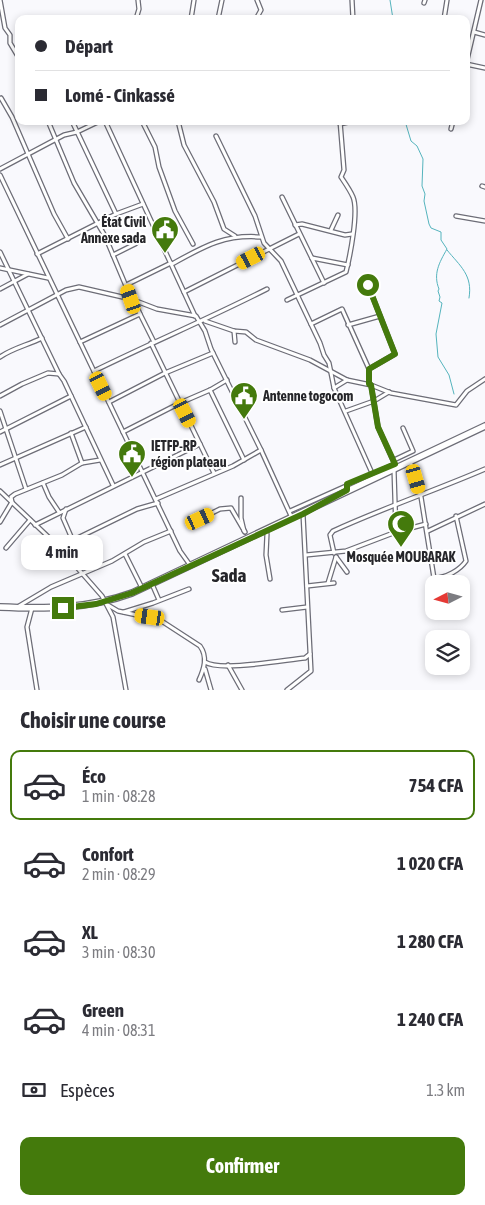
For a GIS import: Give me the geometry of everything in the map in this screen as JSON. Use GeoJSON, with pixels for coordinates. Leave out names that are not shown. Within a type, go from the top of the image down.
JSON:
{"type":"FeatureCollection","features":[{"type":"Feature","properties":{"kind":"highway"},"geometry":{"type":"LineString","coordinates":[[0,607],[63,608],[106,602],[143,588],[191,566],[246,535],[264,530],[303,514],[347,487],[395,465],[410,461],[485,426]]}},
{"type":"Feature","properties":{"kind":"street"},"geometry":{"type":"LineString","coordinates":[[0,0],[5,28],[10,35],[10,43],[15,51]]}},
{"type":"Feature","properties":{"kind":"street"},"geometry":{"type":"LineString","coordinates":[[137,15],[138,0]]}},
{"type":"Feature","properties":{"kind":"street"},"geometry":{"type":"LineString","coordinates":[[191,15],[194,0]]}},
{"type":"Feature","properties":{"kind":"street"},"geometry":{"type":"LineString","coordinates":[[220,15],[222,0]]}},
{"type":"Feature","properties":{"kind":"street"},"geometry":{"type":"LineString","coordinates":[[257,0],[261,10],[258,15]]}},
{"type":"Feature","properties":{"kind":"street"},"geometry":{"type":"LineString","coordinates":[[352,0],[353,15]]}},
{"type":"Feature","properties":{"kind":"street"},"geometry":{"type":"LineString","coordinates":[[445,15],[447,0]]}},
{"type":"Feature","properties":{"kind":"street"},"geometry":{"type":"LineString","coordinates":[[470,48],[482,0]]}},
{"type":"Feature","properties":{"kind":"street"},"geometry":{"type":"LineString","coordinates":[[474,32],[485,35]]}},
{"type":"Feature","properties":{"kind":"street"},"geometry":{"type":"LineString","coordinates":[[470,65],[485,68]]}},
{"type":"Feature","properties":{"kind":"street"},"geometry":{"type":"LineString","coordinates":[[1,98],[15,125]]}},
{"type":"Feature","properties":{"kind":"street"},"geometry":{"type":"LineString","coordinates":[[15,125],[27,155],[68,239]]}},
{"type":"Feature","properties":{"kind":"street"},"geometry":{"type":"LineString","coordinates":[[49,125],[74,182],[105,236],[165,373],[214,473]]}},
{"type":"Feature","properties":{"kind":"street"},"geometry":{"type":"LineString","coordinates":[[74,125],[116,214]]}},
{"type":"Feature","properties":{"kind":"street"},"geometry":{"type":"LineString","coordinates":[[0,169],[55,140],[92,125]]}},
{"type":"Feature","properties":{"kind":"street"},"geometry":{"type":"LineString","coordinates":[[107,125],[213,353],[262,450],[292,518]]}},
{"type":"Feature","properties":{"kind":"street"},"geometry":{"type":"LineString","coordinates":[[144,125],[155,147],[158,167],[175,211],[193,244]]}},
{"type":"Feature","properties":{"kind":"street"},"geometry":{"type":"LineString","coordinates":[[179,125],[184,144],[214,202],[224,229],[235,236]]}},
{"type":"Feature","properties":{"kind":"street"},"geometry":{"type":"LineString","coordinates":[[287,300],[346,272],[356,207],[353,197],[341,177],[344,170],[340,125]]}},
{"type":"Feature","properties":{"kind":"street"},"geometry":{"type":"LineString","coordinates":[[451,129],[452,125]]}},
{"type":"Feature","properties":{"kind":"street"},"geometry":{"type":"LineString","coordinates":[[216,136],[255,216],[261,236],[268,250],[273,252],[281,261],[311,324],[331,371],[334,388],[346,411],[372,473]]}},
{"type":"Feature","properties":{"kind":"street"},"geometry":{"type":"LineString","coordinates":[[0,175],[170,531],[180,551],[191,566]]}},
{"type":"Feature","properties":{"kind":"street"},"geometry":{"type":"LineString","coordinates":[[282,197],[324,283]]}},
{"type":"Feature","properties":{"kind":"street"},"geometry":{"type":"LineString","coordinates":[[37,254],[98,225],[116,214],[143,204]]}},
{"type":"Feature","properties":{"kind":"street"},"geometry":{"type":"LineString","coordinates":[[331,230],[338,215]]}},
{"type":"Feature","properties":{"kind":"street"},"geometry":{"type":"LineString","coordinates":[[456,216],[485,221]]}},
{"type":"Feature","properties":{"kind":"street"},"geometry":{"type":"LineString","coordinates":[[295,225],[302,224],[345,235],[352,234]]}},
{"type":"Feature","properties":{"kind":"street"},"geometry":{"type":"LineString","coordinates":[[184,292],[299,234]]}},
{"type":"Feature","properties":{"kind":"street"},"geometry":{"type":"LineString","coordinates":[[113,254],[135,244],[144,236]]}},
{"type":"Feature","properties":{"kind":"street"},"geometry":{"type":"LineString","coordinates":[[126,285],[212,242],[235,236],[261,236]]}},
{"type":"Feature","properties":{"kind":"street"},"geometry":{"type":"LineString","coordinates":[[0,252],[113,485]]}},
{"type":"Feature","properties":{"kind":"street"},"geometry":{"type":"LineString","coordinates":[[312,258],[348,265]]}},
{"type":"Feature","properties":{"kind":"street"},"geometry":{"type":"LineString","coordinates":[[0,268],[48,278]]}},
{"type":"Feature","properties":{"kind":"street"},"geometry":{"type":"LineString","coordinates":[[0,289],[28,274]]}},
{"type":"Feature","properties":{"kind":"street"},"geometry":{"type":"LineString","coordinates":[[368,285],[395,354],[369,369]]}},
{"type":"Feature","properties":{"kind":"street"},"geometry":{"type":"LineString","coordinates":[[0,325],[66,290],[79,287],[133,300],[157,310],[196,316]]}},
{"type":"Feature","properties":{"kind":"street"},"geometry":{"type":"LineString","coordinates":[[94,371],[267,289]]}},
{"type":"Feature","properties":{"kind":"street"},"geometry":{"type":"LineString","coordinates":[[311,324],[342,309],[369,369],[378,427],[395,465],[396,532]]}},
{"type":"Feature","properties":{"kind":"street"},"geometry":{"type":"LineString","coordinates":[[80,342],[140,314]]}},
{"type":"Feature","properties":{"kind":"street"},"geometry":{"type":"LineString","coordinates":[[348,325],[380,316]]}},
{"type":"Feature","properties":{"kind":"street"},"geometry":{"type":"LineString","coordinates":[[205,320],[234,332],[246,332],[256,340],[310,360],[347,380],[370,385],[388,392],[454,406],[467,391],[485,378]]}},
{"type":"Feature","properties":{"kind":"street"},"geometry":{"type":"LineString","coordinates":[[234,332],[235,342]]}},
{"type":"Feature","properties":{"kind":"street"},"geometry":{"type":"LineString","coordinates":[[0,357],[19,346],[30,344],[42,338]]}},
{"type":"Feature","properties":{"kind":"street"},"geometry":{"type":"LineString","coordinates":[[109,402],[165,373],[213,353]]}},
{"type":"Feature","properties":{"kind":"street"},"geometry":{"type":"LineString","coordinates":[[0,396],[48,373],[58,374]]}},
{"type":"Feature","properties":{"kind":"street"},"geometry":{"type":"LineString","coordinates":[[123,432],[227,380]]}},
{"type":"Feature","properties":{"kind":"street"},"geometry":{"type":"LineString","coordinates":[[334,388],[347,380]]}},
{"type":"Feature","properties":{"kind":"street"},"geometry":{"type":"LineString","coordinates":[[210,390],[244,460]]}},
{"type":"Feature","properties":{"kind":"street"},"geometry":{"type":"LineString","coordinates":[[346,411],[374,402],[388,392]]}},
{"type":"Feature","properties":{"kind":"street"},"geometry":{"type":"LineString","coordinates":[[0,432],[71,396]]}},
{"type":"Feature","properties":{"kind":"street"},"geometry":{"type":"LineString","coordinates":[[0,411],[26,488]]}},
{"type":"Feature","properties":{"kind":"street"},"geometry":{"type":"LineString","coordinates":[[0,465],[86,427]]}},
{"type":"Feature","properties":{"kind":"street"},"geometry":{"type":"LineString","coordinates":[[290,511],[347,487],[372,473],[395,465],[413,451],[403,428]]}},
{"type":"Feature","properties":{"kind":"street"},"geometry":{"type":"LineString","coordinates":[[71,433],[82,463]]}},
{"type":"Feature","properties":{"kind":"street"},"geometry":{"type":"LineString","coordinates":[[35,525],[113,485],[200,444]]}},
{"type":"Feature","properties":{"kind":"street"},"geometry":{"type":"LineString","coordinates":[[59,547],[262,450]]}},
{"type":"Feature","properties":{"kind":"street"},"geometry":{"type":"LineString","coordinates":[[0,522],[12,502],[11,497],[26,488],[62,475],[82,463],[100,460]]}},
{"type":"Feature","properties":{"kind":"street"},"geometry":{"type":"LineString","coordinates":[[410,461],[421,497],[428,531],[434,578],[440,578],[462,567],[466,561],[456,516]]}},
{"type":"Feature","properties":{"kind":"street"},"geometry":{"type":"LineString","coordinates":[[347,572],[333,553],[330,533],[396,504],[421,497],[485,469]]}},
{"type":"Feature","properties":{"kind":"street"},"geometry":{"type":"LineString","coordinates":[[43,482],[49,497],[59,512]]}},
{"type":"Feature","properties":{"kind":"street"},"geometry":{"type":"LineString","coordinates":[[0,491],[59,547],[113,609],[164,622],[200,646],[203,651],[210,690]]}},
{"type":"Feature","properties":{"kind":"street"},"geometry":{"type":"LineString","coordinates":[[241,498],[241,518],[246,535]]}},
{"type":"Feature","properties":{"kind":"street"},"geometry":{"type":"LineString","coordinates":[[428,531],[456,516],[485,504]]}},
{"type":"Feature","properties":{"kind":"street"},"geometry":{"type":"LineString","coordinates":[[67,508],[63,518],[73,541]]}},
{"type":"Feature","properties":{"kind":"street"},"geometry":{"type":"LineString","coordinates":[[200,519],[220,509],[231,508],[246,535]]}},
{"type":"Feature","properties":{"kind":"street"},"geometry":{"type":"LineString","coordinates":[[288,690],[311,671],[303,514]]}},
{"type":"Feature","properties":{"kind":"street"},"geometry":{"type":"LineString","coordinates":[[6,548],[30,520]]}},
{"type":"Feature","properties":{"kind":"street"},"geometry":{"type":"LineString","coordinates":[[306,555],[346,551],[396,532],[426,524]]}},
{"type":"Feature","properties":{"kind":"street"},"geometry":{"type":"LineString","coordinates":[[264,530],[267,534],[266,555],[270,579]]}},
{"type":"Feature","properties":{"kind":"street"},"geometry":{"type":"LineString","coordinates":[[17,608],[37,594],[125,554],[144,542],[170,531]]}},
{"type":"Feature","properties":{"kind":"street"},"geometry":{"type":"LineString","coordinates":[[125,554],[143,588]]}},
{"type":"Feature","properties":{"kind":"street"},"geometry":{"type":"LineString","coordinates":[[328,583],[336,557]]}},
{"type":"Feature","properties":{"kind":"street"},"geometry":{"type":"LineString","coordinates":[[307,586],[334,583]]}},
{"type":"Feature","properties":{"kind":"street"},"geometry":{"type":"LineString","coordinates":[[152,584],[159,600]]}},
{"type":"Feature","properties":{"kind":"street"},"geometry":{"type":"LineString","coordinates":[[123,612],[189,589]]}},
{"type":"Feature","properties":{"kind":"street"},"geometry":{"type":"LineString","coordinates":[[106,602],[115,626],[126,690]]}},
{"type":"Feature","properties":{"kind":"street"},"geometry":{"type":"LineString","coordinates":[[282,610],[307,607]]}},
{"type":"Feature","properties":{"kind":"street"},"geometry":{"type":"LineString","coordinates":[[32,608],[27,627],[37,690]]}},
{"type":"Feature","properties":{"kind":"street"},"geometry":{"type":"LineString","coordinates":[[204,662],[213,666],[244,666],[306,658],[310,654]]}},
{"type":"Feature","properties":{"kind":"street"},"geometry":{"type":"LineString","coordinates":[[200,680],[204,662]]}},
{"type":"Feature","properties":{"kind":"street"},"geometry":{"type":"LineString","coordinates":[[228,665],[242,690]]}},
{"type":"Feature","properties":{"kind":"waterway"},"geometry":{"type":"LineString","coordinates":[[390,0],[392,15]]}},
{"type":"Feature","properties":{"kind":"waterway"},"geometry":{"type":"LineString","coordinates":[[406,125],[411,141],[417,146],[423,159],[422,186],[425,194],[424,201],[429,224],[431,228],[441,232],[441,240],[447,249],[439,264],[437,273],[439,301],[442,303],[436,334],[438,357],[449,375],[454,394]]}},
{"type":"Feature","properties":{"kind":"waterway"},"geometry":{"type":"LineString","coordinates":[[447,250],[461,266],[467,277],[470,290],[469,298]]}},
{"type":"Feature","properties":{"kind":"place","name":"État Civil Annexe sada"},"geometry":{"type":"Point","coordinates":[165,254]}},
{"type":"Feature","properties":{"kind":"place","name":"Antenne togocom"},"geometry":{"type":"Point","coordinates":[244,420]}},
{"type":"Feature","properties":{"kind":"place","name":"IETFP-RP région plateau"},"geometry":{"type":"Point","coordinates":[132,478]}},
{"type":"Feature","properties":{"kind":"place","name":"Mosquée MOUBARAK"},"geometry":{"type":"Point","coordinates":[401,548]}},
{"type":"Feature","properties":{"kind":"district","name":"Sada"},"geometry":{"type":"Point","coordinates":[229,575]}},
{"type":"Feature","properties":{"kind":"route"},"geometry":{"type":"LineString","coordinates":[[63,608],[96,604],[132,593],[260,532],[303,514],[347,490],[347,484],[395,464],[378,427],[371,385],[369,384],[369,369],[395,354],[368,285]]}}]}
